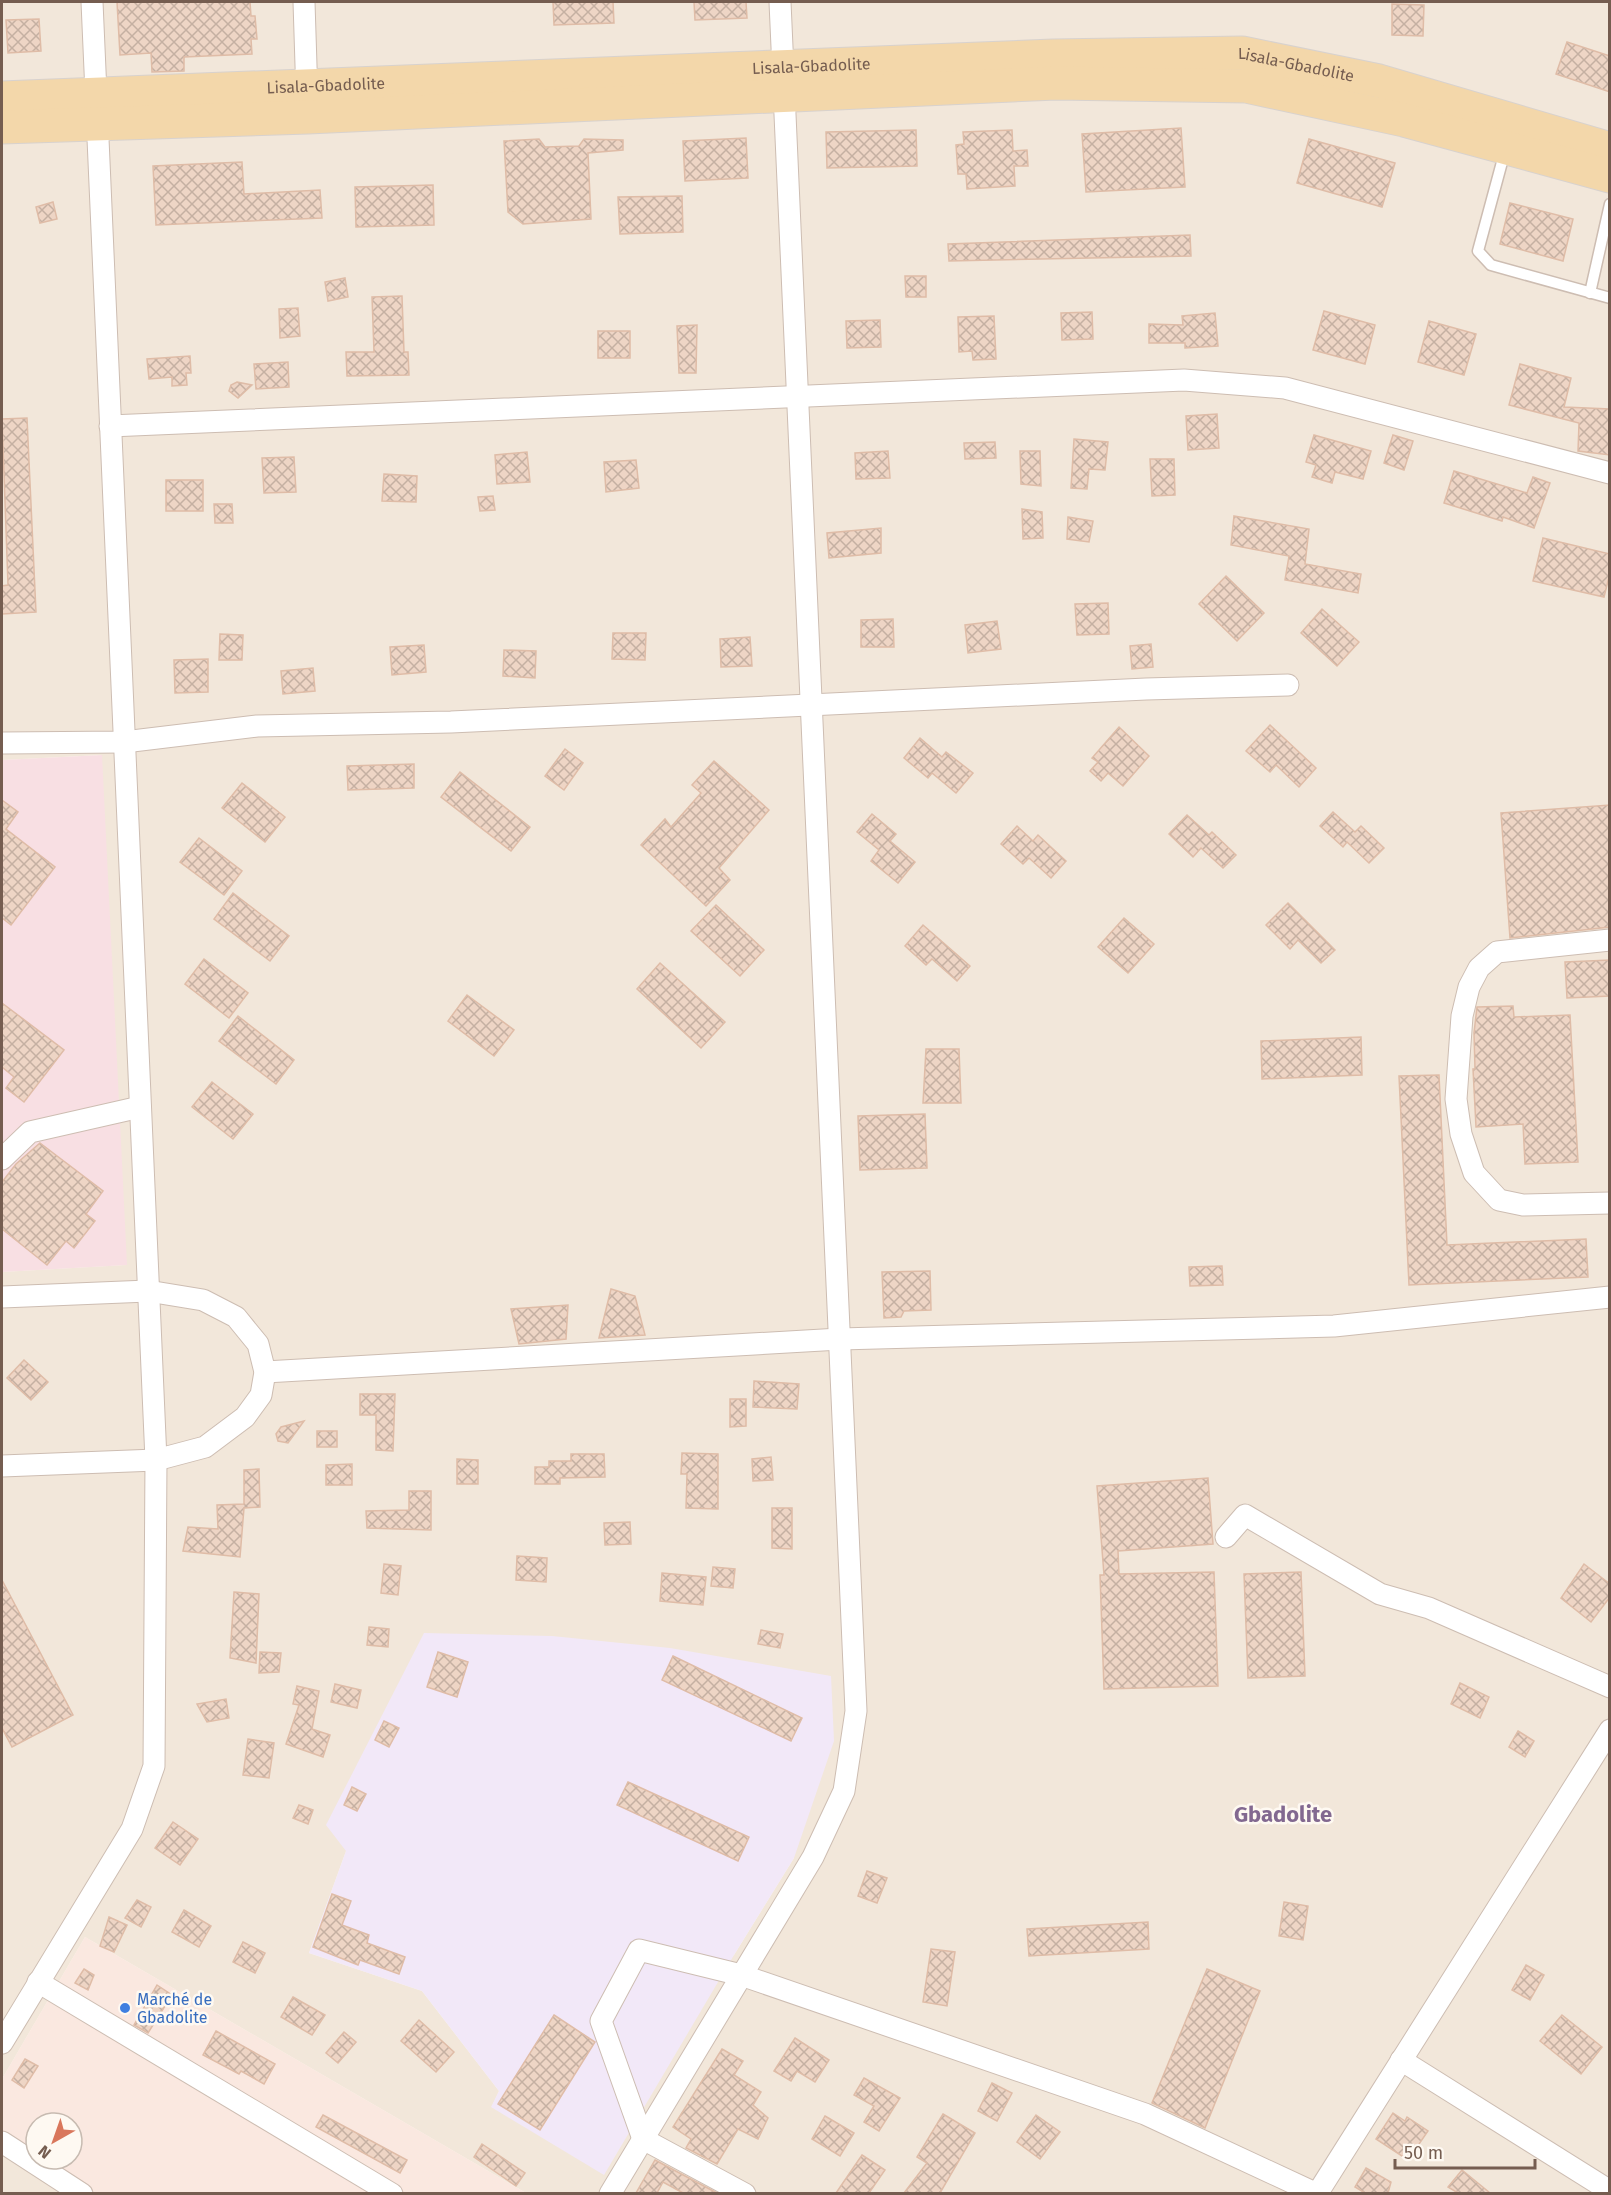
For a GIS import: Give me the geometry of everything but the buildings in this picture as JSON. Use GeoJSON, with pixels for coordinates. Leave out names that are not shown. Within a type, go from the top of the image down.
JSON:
{"type":"FeatureCollection","features":[{"type":"Feature","properties":{"kind":"main road","name":"Lisala-Gbadolite"},"geometry":{"type":"LineString","coordinates":[[2,127],[98,108],[306,84],[783,80],[1055,70],[1242,53],[1379,81],[1610,149]]}},
{"type":"Feature","properties":{"kind":"main road","name":"Lisala-Gbadolite"},"geometry":{"type":"LineString","coordinates":[[1055,70],[1246,86],[1404,120],[1610,176]]}},
{"type":"Feature","properties":{"kind":"main road","name":"Lisala-Gbadolite"},"geometry":{"type":"LineString","coordinates":[[2,98],[98,108],[308,117],[783,80]]}},
{"type":"Feature","properties":{"kind":"street"},"geometry":{"type":"LineString","coordinates":[[2,2043],[132,1829],[154,1766],[156,1460],[92,2]]}},
{"type":"Feature","properties":{"kind":"street"},"geometry":{"type":"LineString","coordinates":[[304,2],[308,117]]}},
{"type":"Feature","properties":{"kind":"street"},"geometry":{"type":"LineString","coordinates":[[610,2193],[813,1857],[844,1791],[856,1711],[780,2]]}},
{"type":"Feature","properties":{"kind":"street"},"geometry":{"type":"LineString","coordinates":[[110,426],[1184,380],[1274,387],[1610,473]]}},
{"type":"Feature","properties":{"kind":"street"},"geometry":{"type":"LineString","coordinates":[[2,743],[124,742],[257,726],[451,722],[811,704],[1288,685]]}},
{"type":"Feature","properties":{"kind":"street"},"geometry":{"type":"LineString","coordinates":[[1610,940],[1497,952],[1479,968],[1468,987],[1462,1016],[1456,1099],[1461,1134],[1474,1173],[1499,1200],[1523,1205],[1610,1203]]}},
{"type":"Feature","properties":{"kind":"street"},"geometry":{"type":"LineString","coordinates":[[2,1159],[30,1132],[140,1107]]}},
{"type":"Feature","properties":{"kind":"street"},"geometry":{"type":"LineString","coordinates":[[2,1297],[148,1291],[203,1300],[236,1317],[258,1344],[265,1372],[261,1395],[245,1417],[205,1447],[156,1460],[2,1466]]}},
{"type":"Feature","properties":{"kind":"street"},"geometry":{"type":"LineString","coordinates":[[265,1372],[840,1339],[1334,1326],[1610,1297]]}},
{"type":"Feature","properties":{"kind":"street"},"geometry":{"type":"LineString","coordinates":[[1226,1537],[1245,1515],[1380,1594],[1429,1608],[1610,1687]]}},
{"type":"Feature","properties":{"kind":"street"},"geometry":{"type":"LineString","coordinates":[[745,2193],[643,2139],[601,2021],[639,1950],[741,1975],[1145,2114],[1317,2193],[1610,1730]]}},
{"type":"Feature","properties":{"kind":"street"},"geometry":{"type":"LineString","coordinates":[[38,1982],[392,2193]]}},
{"type":"Feature","properties":{"kind":"street"},"geometry":{"type":"LineString","coordinates":[[1401,2060],[1610,2191]]}},
{"type":"Feature","properties":{"kind":"street"},"geometry":{"type":"LineString","coordinates":[[2,2142],[82,2193]]}},
{"type":"Feature","properties":{"kind":"lane"},"geometry":{"type":"LineString","coordinates":[[1506,147],[1478,251],[1491,265],[1610,298]]}},
{"type":"Feature","properties":{"kind":"lane"},"geometry":{"type":"LineString","coordinates":[[1590,293],[1610,204]]}},
{"type":"Feature","properties":{"kind":"shaded area"},"geometry":{"type":"Polygon","coordinates":[[[2,2],[1609,2],[1609,2193],[526,2193],[85,1937],[2,2079],[2,1272],[126,1265],[101,755],[2,760],[2,2]],[[346,1851],[309,1953],[422,1991],[499,2091],[492,2106],[734,1955],[794,1858],[346,1851]]]}},
{"type":"Feature","properties":{"kind":"shaded area"},"geometry":{"type":"Polygon","coordinates":[[[102,755],[127,1265],[2,1272],[2,760],[102,755]]]}},
{"type":"Feature","properties":{"kind":"shaded area"},"geometry":{"type":"Polygon","coordinates":[[[424,1633],[552,1636],[670,1648],[831,1676],[834,1741],[794,1858],[604,2175],[491,2107],[499,2091],[422,1991],[309,1953],[346,1851],[326,1825],[424,1633]]]}},
{"type":"Feature","properties":{"kind":"shaded area","name":"Marché de Gbadolite"},"geometry":{"type":"Polygon","coordinates":[[[85,1937],[526,2193],[96,2193],[60,2171],[84,2171],[84,2111],[24,2111],[24,2148],[2,2134],[2,2079],[85,1937]]]}},
{"type":"Feature","properties":{"kind":"shaded area"},"geometry":{"type":"Polygon","coordinates":[[[2,2134],[24,2148],[24,2171],[60,2171],[96,2193],[2,2193],[2,2134]]]}},
{"type":"Feature","properties":{"kind":"place","name":"Marché de Gbadolite"},"geometry":{"type":"Point","coordinates":[125,2008]}},
{"type":"Feature","properties":{"kind":"district","name":"Gbadolite"},"geometry":{"type":"Point","coordinates":[1283,1814]}}]}
